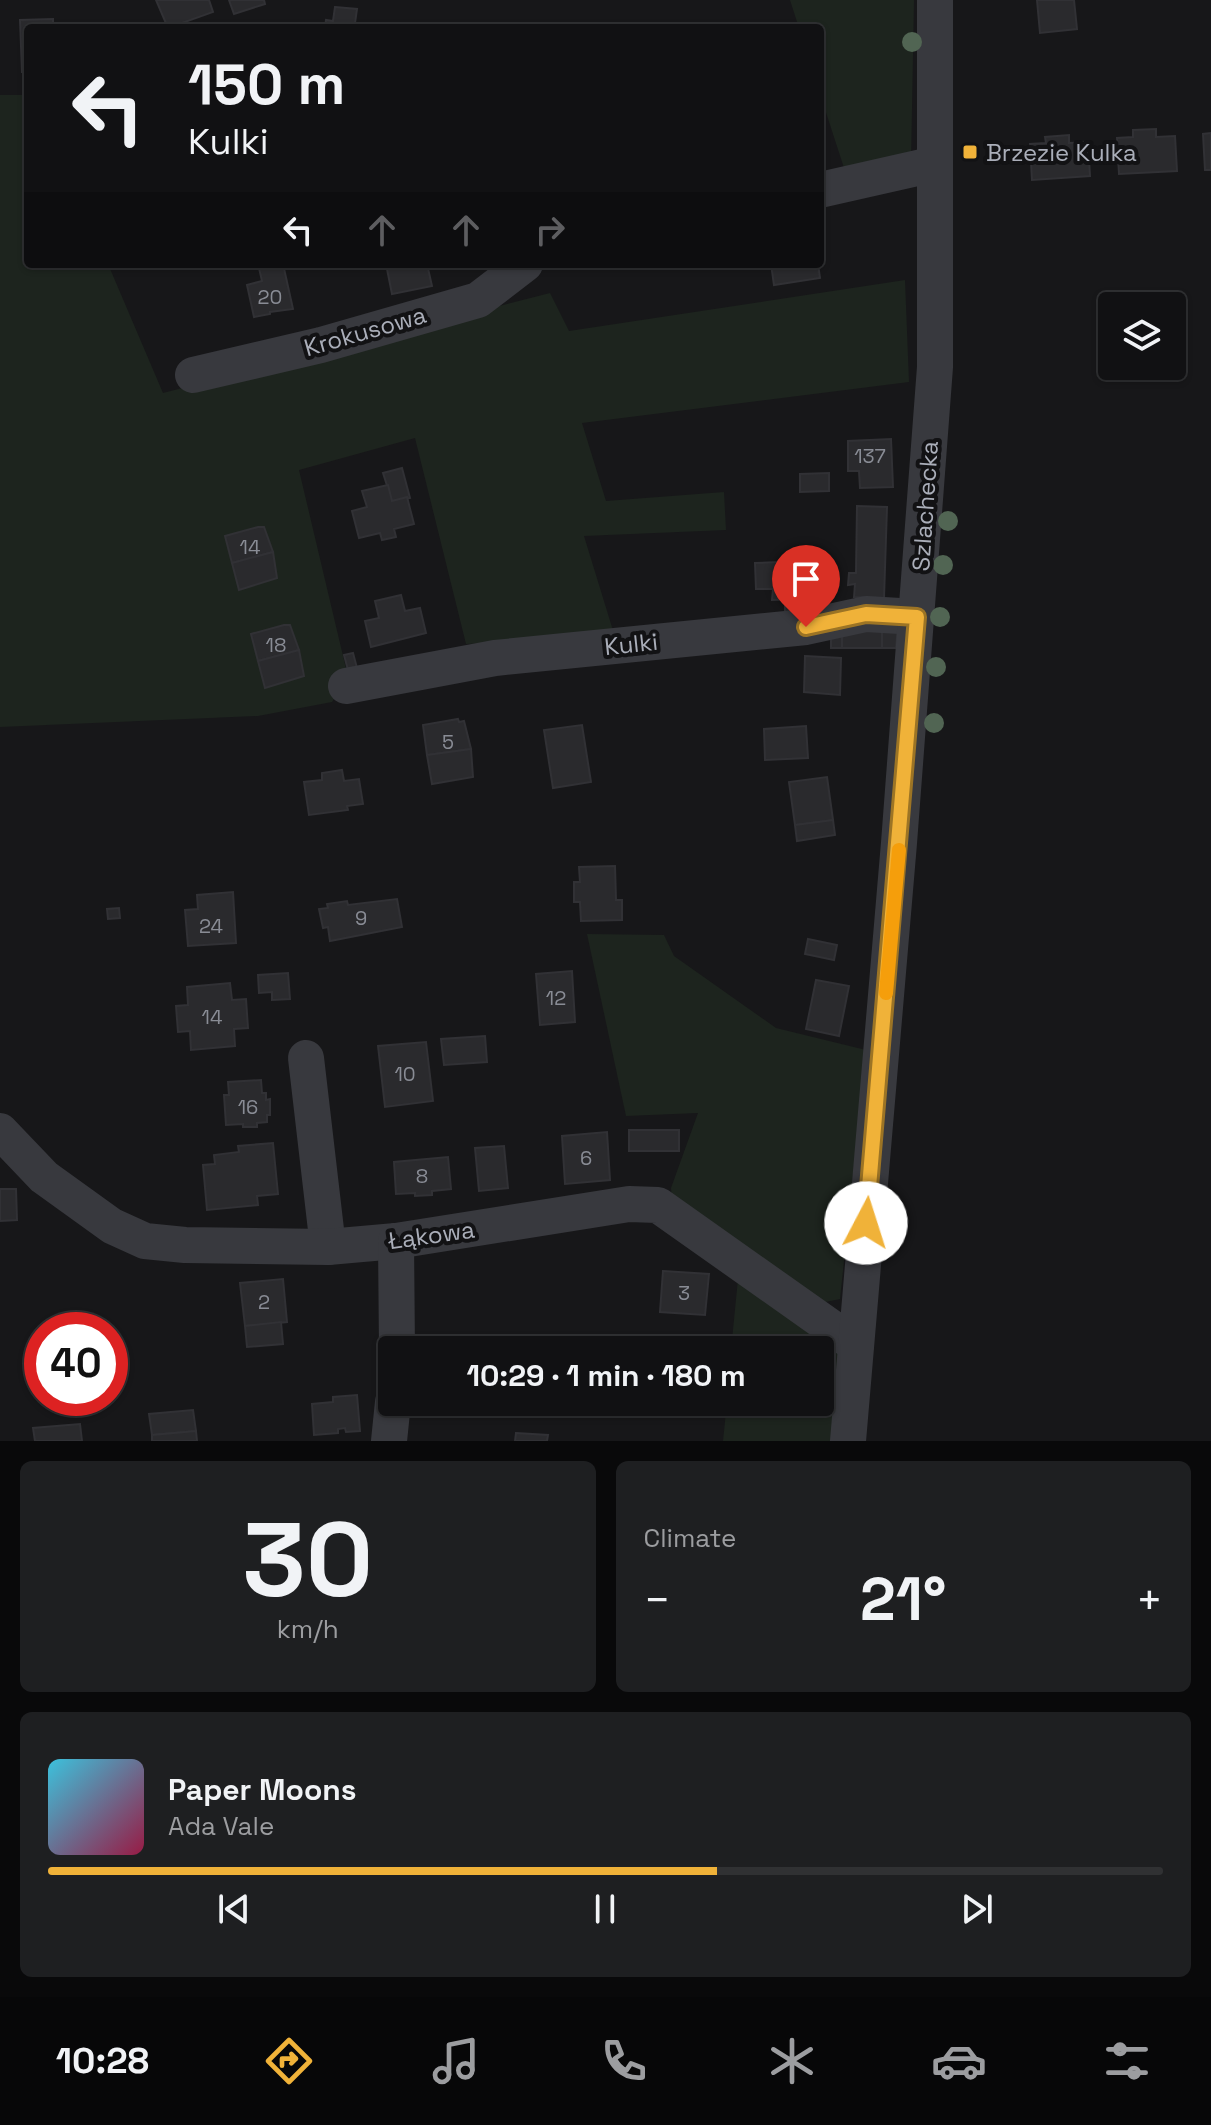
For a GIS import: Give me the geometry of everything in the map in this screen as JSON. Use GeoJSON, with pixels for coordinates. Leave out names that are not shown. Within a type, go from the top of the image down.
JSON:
{"type":"FeatureCollection","features":[{"type":"Feature","properties":{"kind":"street","name":"Szlachecka"},"geometry":{"type":"LineString","coordinates":[[848,1441],[935,367],[935,0]]}},
{"type":"Feature","properties":{"kind":"street"},"geometry":{"type":"LineString","coordinates":[[824,189],[935,164]]}},
{"type":"Feature","properties":{"kind":"street","name":"Krokusowa"},"geometry":{"type":"LineString","coordinates":[[193,375],[321,345],[478,300],[520,268]]}},
{"type":"Feature","properties":{"kind":"street","name":"Kulki"},"geometry":{"type":"LineString","coordinates":[[346,686],[495,658],[806,627],[866,614],[917,617]]}},
{"type":"Feature","properties":{"kind":"street"},"geometry":{"type":"LineString","coordinates":[[306,1058],[328,1247]]}},
{"type":"Feature","properties":{"kind":"street","name":"Łąkowa"},"geometry":{"type":"LineString","coordinates":[[0,1131],[44,1177],[112,1226],[145,1241],[185,1245],[328,1247],[396,1241],[629,1204],[658,1205],[856,1345]]}},
{"type":"Feature","properties":{"kind":"street"},"geometry":{"type":"LineString","coordinates":[[396,1241],[397,1336]]}},
{"type":"Feature","properties":{"kind":"street"},"geometry":{"type":"LineString","coordinates":[[389,1441],[392,1416]]}},
{"type":"Feature","properties":{"kind":"shaded area"},"geometry":{"type":"Polygon","coordinates":[[[790,0],[914,0],[911,162],[846,174],[824,106],[824,24],[798,24],[790,0]]]}},
{"type":"Feature","properties":{"kind":"shaded area"},"geometry":{"type":"Polygon","coordinates":[[[0,95],[24,95],[24,268],[110,268],[163,393],[550,293],[569,331],[905,280],[909,382],[582,423],[606,501],[724,492],[726,530],[584,536],[615,637],[466,644],[415,438],[299,470],[348,677],[332,702],[258,716],[0,727],[0,95]]]}},
{"type":"Feature","properties":{"kind":"shaded area"},"geometry":{"type":"Polygon","coordinates":[[[587,934],[664,935],[674,956],[776,1028],[866,1050],[840,1299],[816,1304],[672,1199],[671,1188],[698,1113],[626,1116],[587,934]]]}},
{"type":"Feature","properties":{"kind":"shaded area"},"geometry":{"type":"Polygon","coordinates":[[[738,1279],[824,1336],[732,1336],[738,1279]]]}},
{"type":"Feature","properties":{"kind":"shaded area"},"geometry":{"type":"Polygon","coordinates":[[[834,1343],[839,1346],[834,1405],[834,1343]]]}},
{"type":"Feature","properties":{"kind":"shaded area"},"geometry":{"type":"Polygon","coordinates":[[[726,1416],[833,1416],[831,1441],[723,1441],[726,1416]]]}},
{"type":"Feature","properties":{"kind":"building"},"geometry":{"type":"Polygon","coordinates":[[[156,0],[209,0],[213,12],[179,24],[166,24],[156,0]]]}},
{"type":"Feature","properties":{"kind":"building"},"geometry":{"type":"Polygon","coordinates":[[[229,0],[264,0],[265,4],[234,14],[229,0]]]}},
{"type":"Feature","properties":{"kind":"building"},"geometry":{"type":"Polygon","coordinates":[[[1037,0],[1074,0],[1077,29],[1040,33],[1037,0]]]}},
{"type":"Feature","properties":{"kind":"building"},"geometry":{"type":"Polygon","coordinates":[[[335,7],[357,9],[355,23],[367,24],[326,24],[326,20],[333,21],[335,7]]]}},
{"type":"Feature","properties":{"kind":"building"},"geometry":{"type":"Polygon","coordinates":[[[53,19],[53,24],[24,24],[24,72],[22,72],[20,20],[53,19]]]}},
{"type":"Feature","properties":{"kind":"building"},"geometry":{"type":"Polygon","coordinates":[[[1156,129],[1156,137],[1175,136],[1177,171],[1119,174],[1117,138],[1133,137],[1133,130],[1156,129]]]}},
{"type":"Feature","properties":{"kind":"building"},"geometry":{"type":"Polygon","coordinates":[[[1211,133],[1211,170],[1205,170],[1203,134],[1211,133]]]}},
{"type":"Feature","properties":{"kind":"building"},"geometry":{"type":"Polygon","coordinates":[[[1069,135],[1069,143],[1088,142],[1090,176],[1032,180],[1030,144],[1046,143],[1045,137],[1069,135]]]}},
{"type":"Feature","properties":{"kind":"building"},"geometry":{"type":"Polygon","coordinates":[[[259,268],[284,268],[293,309],[254,317],[247,285],[262,281],[259,268]]]}},
{"type":"Feature","properties":{"kind":"building"},"geometry":{"type":"Polygon","coordinates":[[[428,268],[432,286],[392,294],[387,269],[428,268]]]}},
{"type":"Feature","properties":{"kind":"building"},"geometry":{"type":"Polygon","coordinates":[[[772,268],[819,268],[820,278],[774,285],[772,268]]]}},
{"type":"Feature","properties":{"kind":"building"},"geometry":{"type":"Polygon","coordinates":[[[891,439],[893,487],[860,488],[859,471],[848,471],[848,441],[891,439]]]}},
{"type":"Feature","properties":{"kind":"building"},"geometry":{"type":"Polygon","coordinates":[[[402,468],[410,498],[392,501],[383,473],[402,468]]]}},
{"type":"Feature","properties":{"kind":"building"},"geometry":{"type":"Polygon","coordinates":[[[829,473],[829,491],[800,492],[800,474],[829,473]]]}},
{"type":"Feature","properties":{"kind":"building"},"geometry":{"type":"Polygon","coordinates":[[[388,485],[392,501],[407,497],[414,524],[394,529],[396,537],[382,540],[380,533],[359,538],[352,511],[367,507],[362,491],[388,485]]]}},
{"type":"Feature","properties":{"kind":"building"},"geometry":{"type":"Polygon","coordinates":[[[857,506],[887,507],[884,598],[854,597],[855,584],[848,585],[849,573],[856,573],[857,506]]]}},
{"type":"Feature","properties":{"kind":"building"},"geometry":{"type":"Polygon","coordinates":[[[264,527],[273,552],[232,563],[225,536],[264,527]]]}},
{"type":"Feature","properties":{"kind":"building"},"geometry":{"type":"Polygon","coordinates":[[[273,552],[277,578],[239,590],[232,563],[273,552]]]}},
{"type":"Feature","properties":{"kind":"building"},"geometry":{"type":"Polygon","coordinates":[[[804,561],[804,570],[813,570],[814,584],[806,584],[806,599],[772,600],[773,589],[756,589],[755,563],[804,561]]]}},
{"type":"Feature","properties":{"kind":"building"},"geometry":{"type":"Polygon","coordinates":[[[401,595],[405,611],[420,608],[426,633],[371,647],[365,621],[379,618],[375,601],[401,595]]]}},
{"type":"Feature","properties":{"kind":"building"},"geometry":{"type":"Polygon","coordinates":[[[813,601],[814,617],[785,618],[785,602],[813,601]]]}},
{"type":"Feature","properties":{"kind":"building"},"geometry":{"type":"Polygon","coordinates":[[[290,625],[299,650],[258,661],[251,634],[290,625]]]}},
{"type":"Feature","properties":{"kind":"building"},"geometry":{"type":"Polygon","coordinates":[[[842,625],[882,626],[882,648],[842,648],[842,625]]]}},
{"type":"Feature","properties":{"kind":"building"},"geometry":{"type":"Polygon","coordinates":[[[842,625],[842,648],[831,648],[831,626],[842,625]]]}},
{"type":"Feature","properties":{"kind":"building"},"geometry":{"type":"Polygon","coordinates":[[[882,625],[898,626],[896,648],[882,648],[882,625]]]}},
{"type":"Feature","properties":{"kind":"building"},"geometry":{"type":"Polygon","coordinates":[[[299,650],[304,676],[265,688],[258,661],[299,650]]]}},
{"type":"Feature","properties":{"kind":"building"},"geometry":{"type":"Polygon","coordinates":[[[353,653],[357,668],[348,670],[344,655],[353,653]]]}},
{"type":"Feature","properties":{"kind":"building"},"geometry":{"type":"Polygon","coordinates":[[[805,656],[841,658],[840,695],[804,692],[805,656]]]}},
{"type":"Feature","properties":{"kind":"building"},"geometry":{"type":"Polygon","coordinates":[[[458,719],[459,722],[464,721],[471,749],[427,755],[423,725],[458,719]]]}},
{"type":"Feature","properties":{"kind":"building"},"geometry":{"type":"Polygon","coordinates":[[[582,725],[591,782],[553,788],[544,730],[582,725]]]}},
{"type":"Feature","properties":{"kind":"building"},"geometry":{"type":"Polygon","coordinates":[[[806,726],[808,758],[765,760],[764,729],[806,726]]]}},
{"type":"Feature","properties":{"kind":"building"},"geometry":{"type":"Polygon","coordinates":[[[471,749],[473,777],[432,784],[427,755],[471,749]]]}},
{"type":"Feature","properties":{"kind":"building"},"geometry":{"type":"Polygon","coordinates":[[[342,770],[344,781],[359,779],[363,804],[347,806],[348,810],[309,815],[304,782],[322,780],[322,773],[342,770]]]}},
{"type":"Feature","properties":{"kind":"building"},"geometry":{"type":"Polygon","coordinates":[[[827,777],[833,820],[795,825],[789,782],[827,777]]]}},
{"type":"Feature","properties":{"kind":"building"},"geometry":{"type":"Polygon","coordinates":[[[833,820],[835,835],[797,841],[795,825],[833,820]]]}},
{"type":"Feature","properties":{"kind":"building"},"geometry":{"type":"Polygon","coordinates":[[[615,866],[616,900],[622,900],[622,920],[581,921],[580,902],[574,902],[574,882],[580,882],[579,867],[615,866]]]}},
{"type":"Feature","properties":{"kind":"building"},"geometry":{"type":"Polygon","coordinates":[[[233,892],[236,943],[188,946],[185,910],[198,909],[197,895],[233,892]]]}},
{"type":"Feature","properties":{"kind":"building"},"geometry":{"type":"Polygon","coordinates":[[[397,899],[402,927],[330,941],[328,927],[323,928],[319,909],[328,908],[327,904],[347,901],[348,905],[397,899]]]}},
{"type":"Feature","properties":{"kind":"building"},"geometry":{"type":"Polygon","coordinates":[[[119,908],[120,918],[108,919],[107,909],[119,908]]]}},
{"type":"Feature","properties":{"kind":"building"},"geometry":{"type":"Polygon","coordinates":[[[808,939],[837,945],[834,960],[805,954],[808,939]]]}},
{"type":"Feature","properties":{"kind":"building"},"geometry":{"type":"Polygon","coordinates":[[[572,971],[575,1022],[540,1025],[536,974],[572,971]]]}},
{"type":"Feature","properties":{"kind":"building"},"geometry":{"type":"Polygon","coordinates":[[[288,973],[290,999],[272,1000],[272,992],[259,993],[258,975],[288,973]]]}},
{"type":"Feature","properties":{"kind":"building"},"geometry":{"type":"Polygon","coordinates":[[[816,980],[849,986],[839,1036],[806,1029],[816,980]]]}},
{"type":"Feature","properties":{"kind":"building"},"geometry":{"type":"Polygon","coordinates":[[[230,983],[232,1000],[246,999],[248,1028],[234,1029],[235,1046],[191,1050],[190,1031],[178,1032],[176,1006],[188,1005],[187,987],[230,983]]]}},
{"type":"Feature","properties":{"kind":"building"},"geometry":{"type":"Polygon","coordinates":[[[485,1036],[487,1062],[444,1065],[441,1039],[485,1036]]]}},
{"type":"Feature","properties":{"kind":"building"},"geometry":{"type":"Polygon","coordinates":[[[426,1042],[433,1101],[385,1107],[378,1046],[426,1042]]]}},
{"type":"Feature","properties":{"kind":"building"},"geometry":{"type":"Polygon","coordinates":[[[261,1080],[262,1093],[266,1093],[266,1100],[270,1099],[267,1122],[257,1123],[257,1127],[226,1125],[224,1095],[229,1095],[228,1082],[261,1080]]]}},
{"type":"Feature","properties":{"kind":"building"},"geometry":{"type":"Polygon","coordinates":[[[629,1130],[679,1130],[679,1151],[629,1151],[629,1130]]]}},
{"type":"Feature","properties":{"kind":"building"},"geometry":{"type":"Polygon","coordinates":[[[607,1132],[610,1180],[565,1184],[562,1136],[607,1132]]]}},
{"type":"Feature","properties":{"kind":"building"},"geometry":{"type":"Polygon","coordinates":[[[273,1143],[278,1194],[257,1196],[258,1205],[207,1210],[203,1165],[215,1164],[214,1155],[239,1152],[238,1146],[273,1143]]]}},
{"type":"Feature","properties":{"kind":"building"},"geometry":{"type":"Polygon","coordinates":[[[504,1146],[508,1188],[479,1191],[475,1148],[504,1146]]]}},
{"type":"Feature","properties":{"kind":"building"},"geometry":{"type":"Polygon","coordinates":[[[448,1157],[451,1189],[432,1191],[432,1195],[396,1194],[394,1162],[448,1157]]]}},
{"type":"Feature","properties":{"kind":"building"},"geometry":{"type":"Polygon","coordinates":[[[0,1189],[16,1189],[17,1220],[0,1221],[0,1189]]]}},
{"type":"Feature","properties":{"kind":"building"},"geometry":{"type":"Polygon","coordinates":[[[663,1271],[709,1274],[705,1315],[660,1312],[663,1271]]]}},
{"type":"Feature","properties":{"kind":"building"},"geometry":{"type":"Polygon","coordinates":[[[283,1279],[287,1322],[245,1326],[240,1283],[283,1279]]]}},
{"type":"Feature","properties":{"kind":"building"},"geometry":{"type":"Polygon","coordinates":[[[281,1322],[283,1344],[247,1347],[245,1326],[281,1322]]]}},
{"type":"Feature","properties":{"kind":"building"},"geometry":{"type":"Polygon","coordinates":[[[357,1395],[360,1431],[346,1432],[345,1428],[338,1429],[338,1433],[314,1435],[312,1404],[333,1402],[333,1397],[357,1395]]]}},
{"type":"Feature","properties":{"kind":"building"},"geometry":{"type":"Polygon","coordinates":[[[193,1410],[196,1431],[152,1435],[149,1414],[193,1410]]]}},
{"type":"Feature","properties":{"kind":"building"},"geometry":{"type":"Polygon","coordinates":[[[80,1424],[82,1441],[35,1441],[33,1428],[80,1424]]]}},
{"type":"Feature","properties":{"kind":"building"},"geometry":{"type":"Polygon","coordinates":[[[196,1431],[197,1441],[152,1441],[152,1435],[196,1431]]]}},
{"type":"Feature","properties":{"kind":"building"},"geometry":{"type":"Polygon","coordinates":[[[516,1433],[548,1435],[547,1441],[515,1441],[516,1433]]]}},
{"type":"Feature","properties":{"kind":"slow traffic"},"geometry":{"type":"LineString","coordinates":[[886,993],[899,850]]}},
{"type":"Feature","properties":{"kind":"place","name":"Brzezie Kulka"},"geometry":{"type":"Point","coordinates":[970,152]}},
{"type":"Feature","properties":{"kind":"route"},"geometry":{"type":"LineString","coordinates":[[806,627],[866,614],[917,617],[866,1223]]}}]}
